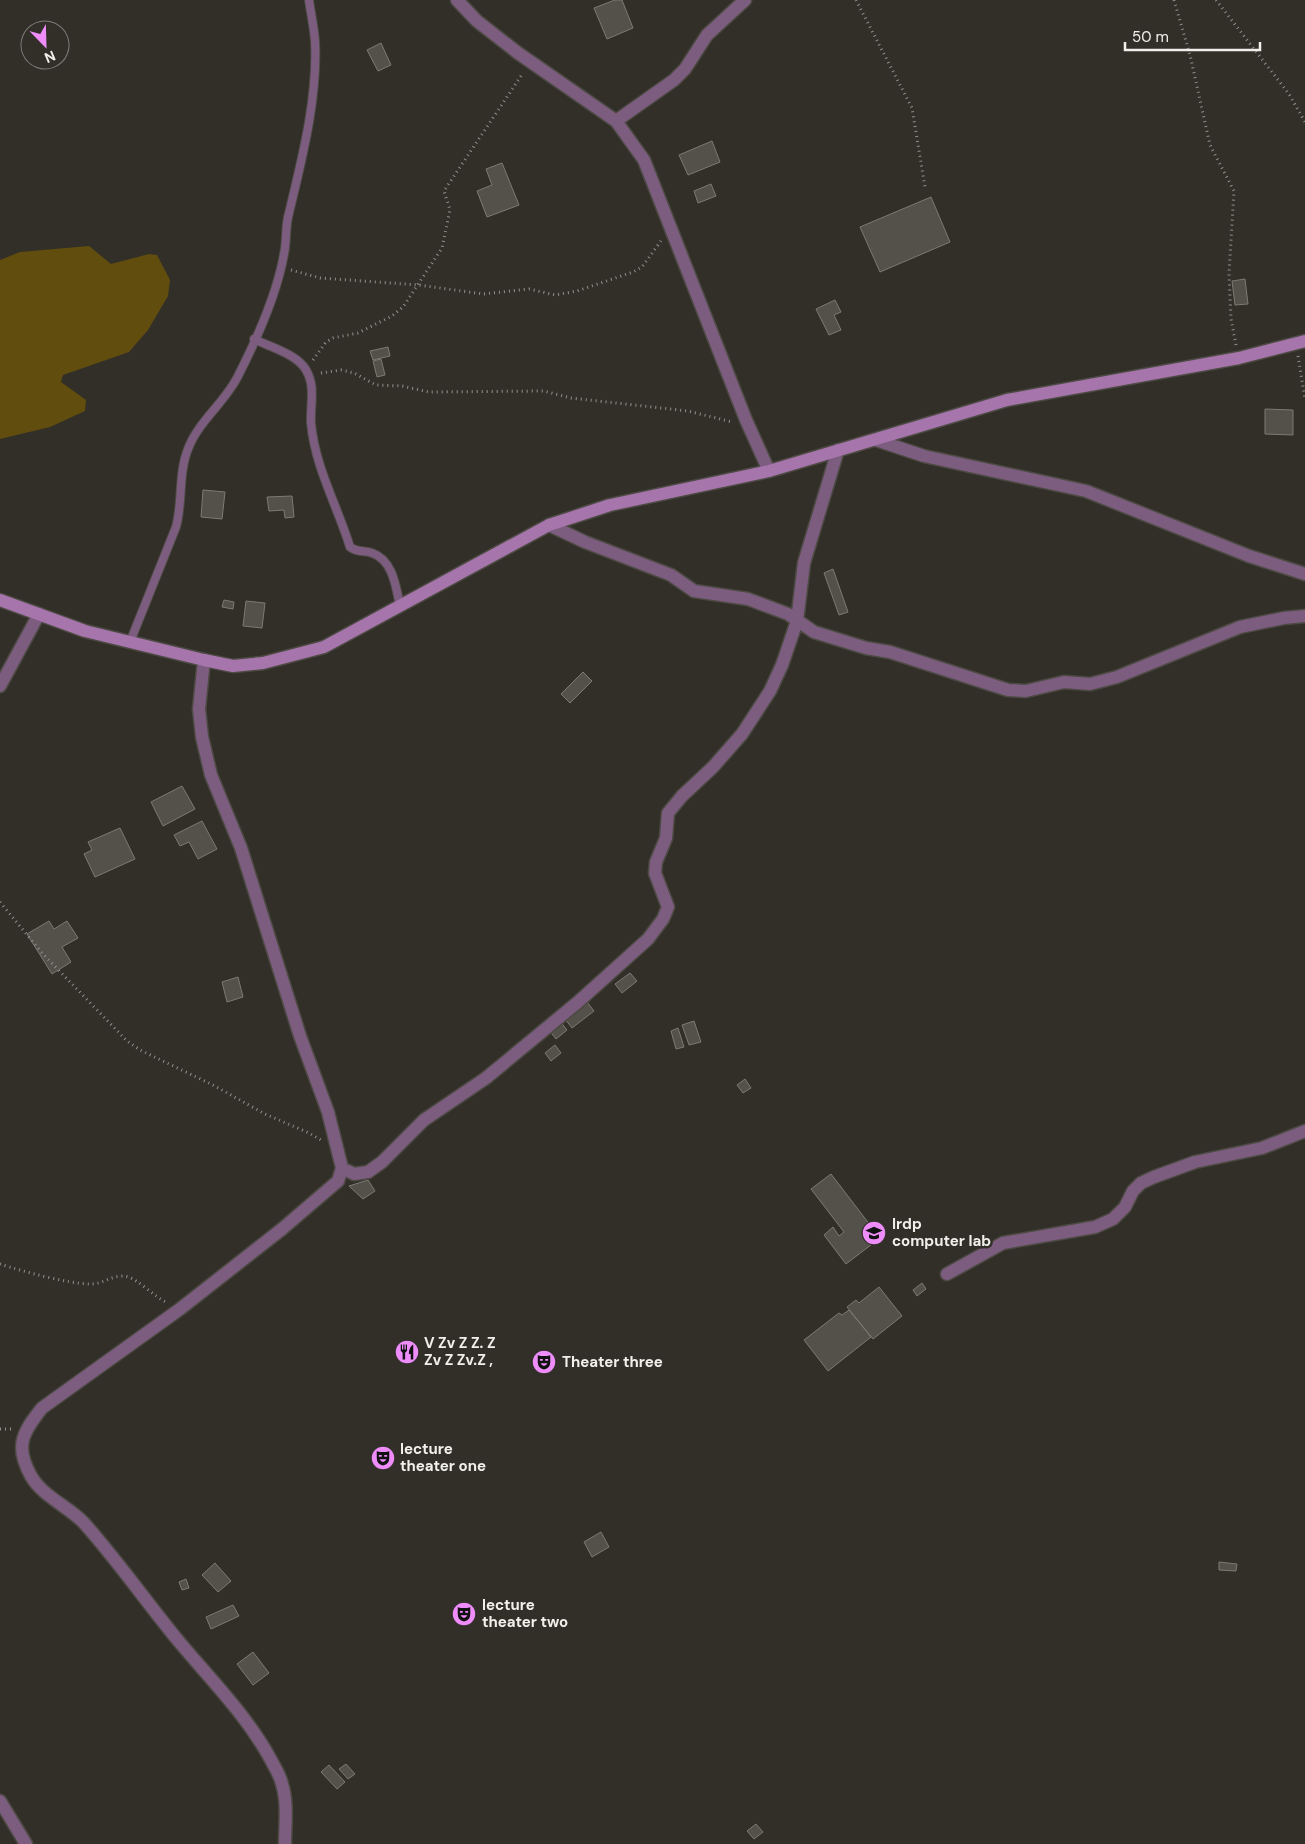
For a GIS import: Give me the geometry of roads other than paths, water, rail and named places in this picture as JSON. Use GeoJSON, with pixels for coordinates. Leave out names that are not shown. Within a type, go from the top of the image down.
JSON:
{"type":"FeatureCollection","features":[{"type":"Feature","properties":{"kind":"street"},"geometry":{"type":"LineString","coordinates":[[457,0],[477,21],[531,62],[616,121],[644,160],[749,428],[769,471]]}},
{"type":"Feature","properties":{"kind":"street"},"geometry":{"type":"LineString","coordinates":[[616,121],[674,80],[685,69],[707,35],[745,0]]}},
{"type":"Feature","properties":{"kind":"street"},"geometry":{"type":"LineString","coordinates":[[0,600],[85,631],[204,660],[233,666],[263,663],[324,647],[549,525],[610,505],[769,471],[1007,400],[1239,358],[1300,342]]}},
{"type":"Feature","properties":{"kind":"street"},"geometry":{"type":"LineString","coordinates":[[876,440],[924,456],[1086,491],[1250,556],[1305,574]]}},
{"type":"Feature","properties":{"kind":"street"},"geometry":{"type":"LineString","coordinates":[[342,1168],[354,1174],[368,1172],[382,1162],[424,1120],[486,1078],[578,1002],[648,939],[664,919],[668,907],[655,873],[656,862],[666,838],[668,813],[682,796],[713,768],[756,715],[782,665],[797,621],[804,563],[838,450]]}},
{"type":"Feature","properties":{"kind":"street"},"geometry":{"type":"LineString","coordinates":[[549,525],[585,542],[670,575],[694,591],[748,599],[788,614],[814,632],[866,648],[890,652],[1008,690],[1026,691],[1064,682],[1090,684],[1117,677],[1240,627],[1284,618],[1305,616]]}},
{"type":"Feature","properties":{"kind":"street"},"geometry":{"type":"LineString","coordinates":[[0,686],[39,614]]}},
{"type":"Feature","properties":{"kind":"street"},"geometry":{"type":"LineString","coordinates":[[204,660],[199,709],[202,736],[211,776],[241,848],[339,1152],[342,1168],[338,1181],[282,1229],[180,1309],[42,1408],[25,1429],[22,1446],[25,1461],[39,1488],[82,1521],[113,1557],[176,1638],[239,1711],[262,1744],[282,1784],[285,1808],[285,1844]]}},
{"type":"Feature","properties":{"kind":"street"},"geometry":{"type":"LineString","coordinates":[[947,1274],[1003,1243],[1095,1227],[1114,1219],[1137,1187],[1154,1177],[1195,1162],[1262,1148],[1304,1133]]}},
{"type":"Feature","properties":{"kind":"street"},"geometry":{"type":"LineString","coordinates":[[0,1801],[26,1844]]}},
{"type":"Feature","properties":{"kind":"lane"},"geometry":{"type":"LineString","coordinates":[[130,642],[176,527],[181,503],[182,469],[188,448],[236,380],[274,294],[284,254],[288,215],[298,180],[311,104],[315,42],[310,0]]}},
{"type":"Feature","properties":{"kind":"lane"},"geometry":{"type":"LineString","coordinates":[[254,340],[298,361],[308,375],[313,391],[311,422],[317,457],[350,547],[356,552],[370,552],[381,557],[388,566],[396,585],[400,606]]}},
{"type":"Feature","properties":{"kind":"place","name":"Irdp computer lab"},"geometry":{"type":"Point","coordinates":[874,1233]}},
{"type":"Feature","properties":{"kind":"place","name":"V Zv Z Z. Z Zv Z Zv.Z ,"},"geometry":{"type":"Point","coordinates":[407,1352]}},
{"type":"Feature","properties":{"kind":"place","name":"Theater three"},"geometry":{"type":"Point","coordinates":[544,1362]}},
{"type":"Feature","properties":{"kind":"place","name":"lecture theater one"},"geometry":{"type":"Point","coordinates":[383,1458]}},
{"type":"Feature","properties":{"kind":"place","name":"lecture theater two"},"geometry":{"type":"Point","coordinates":[464,1614]}}]}
